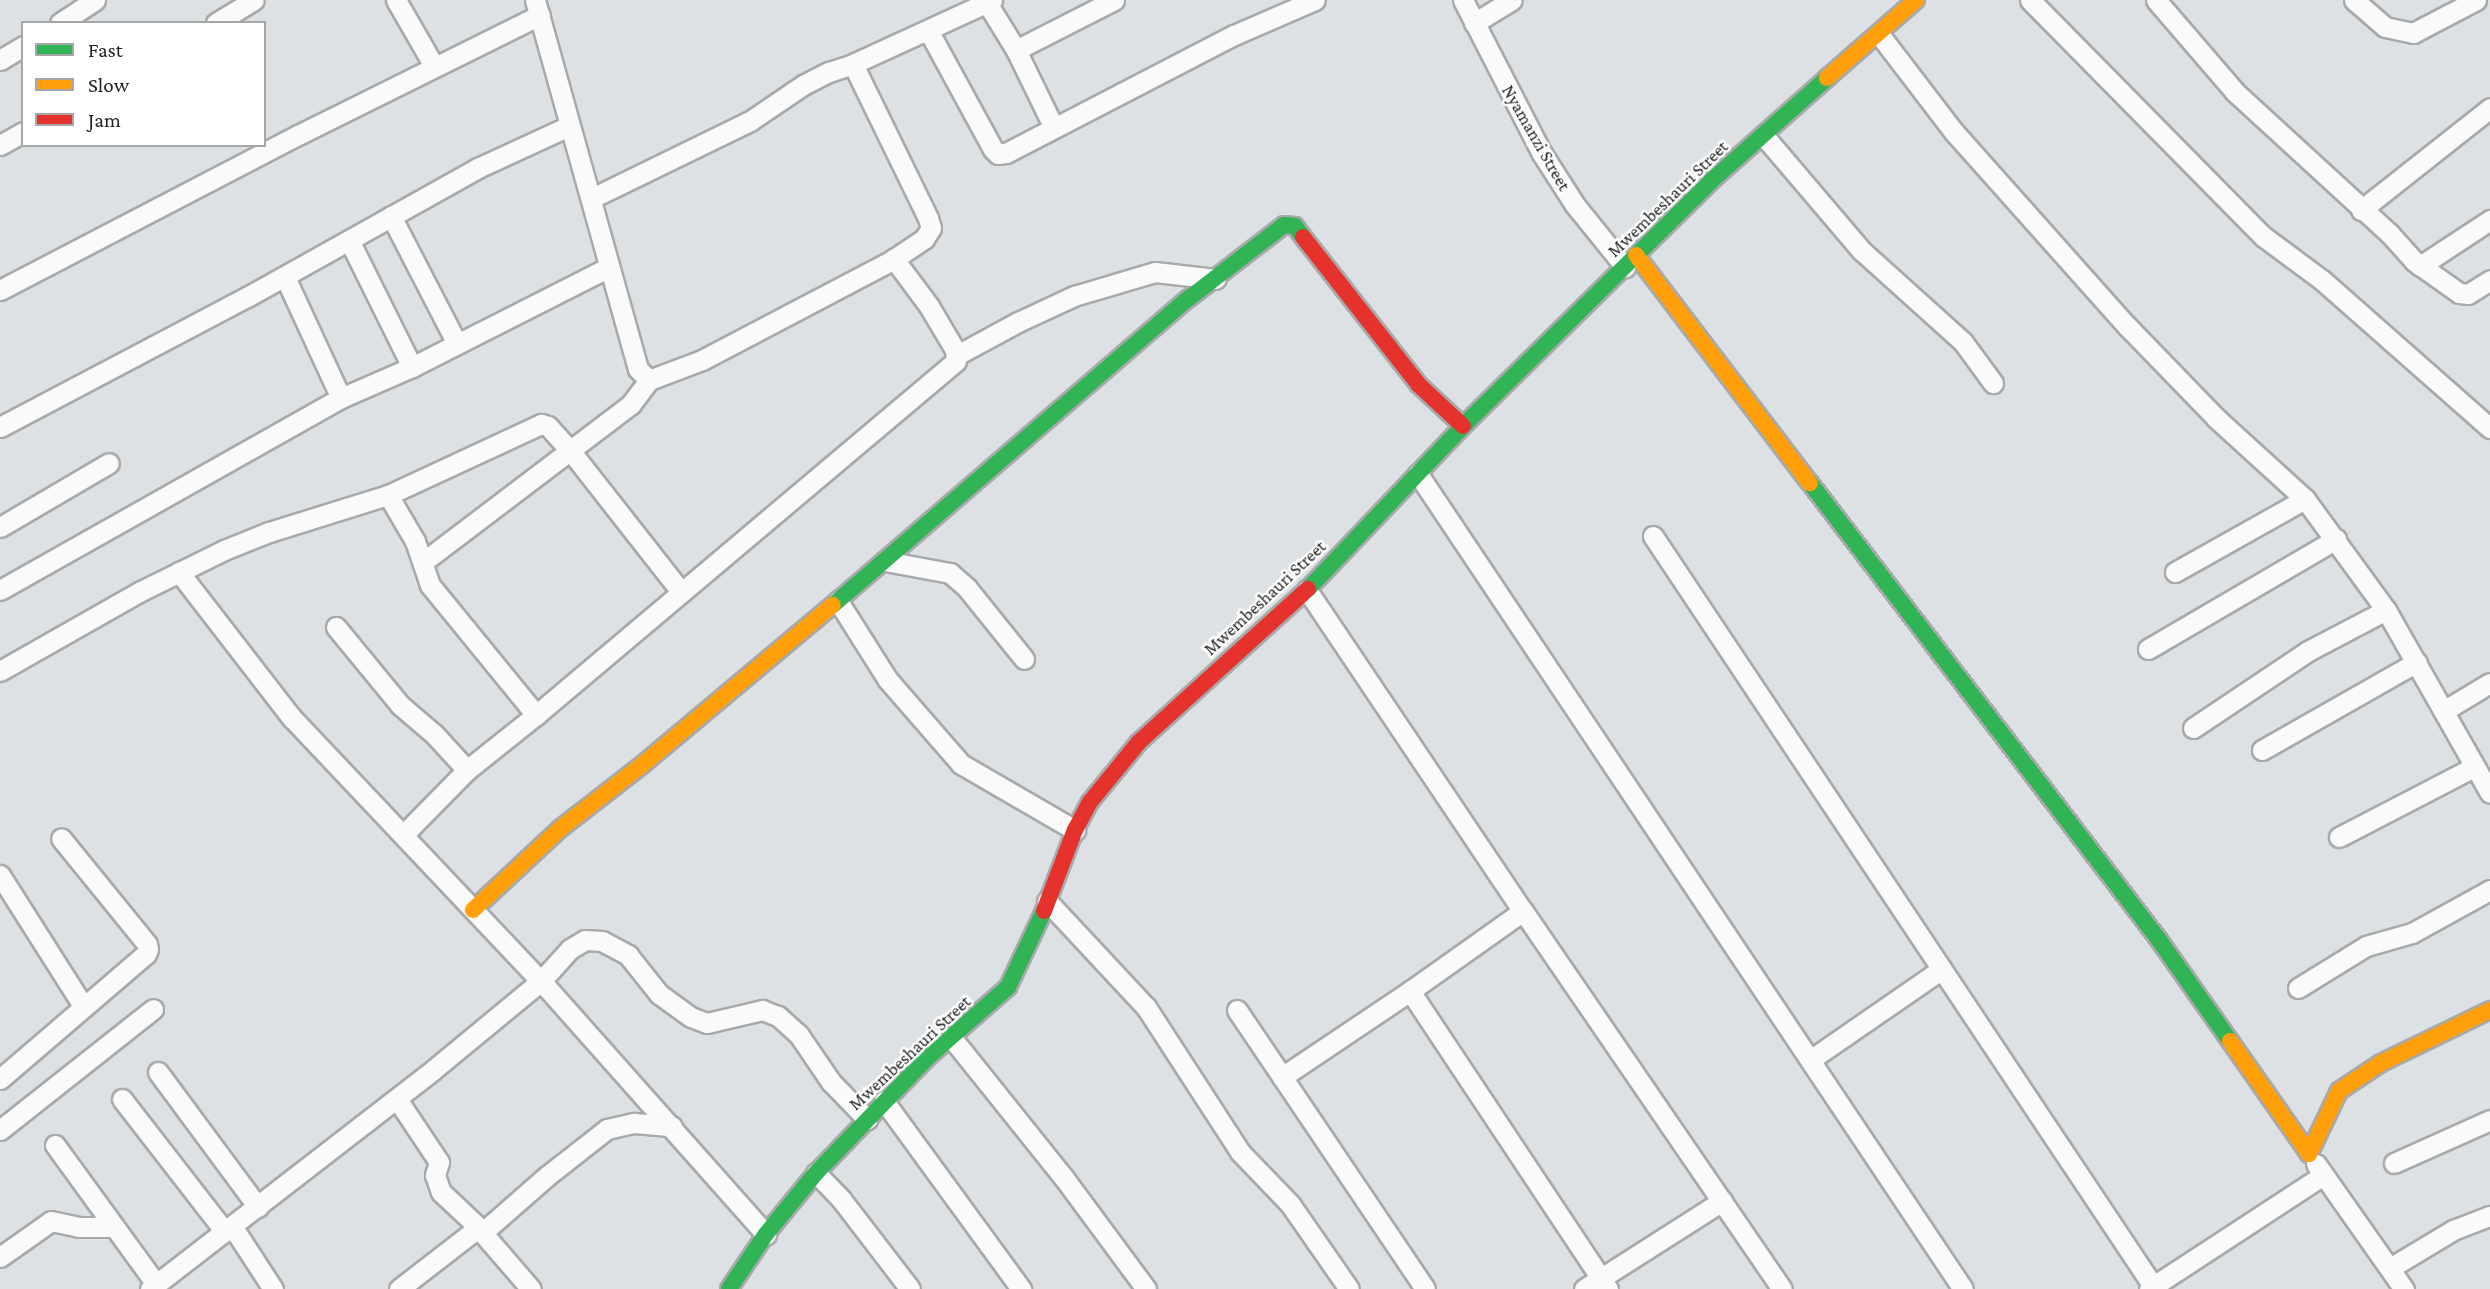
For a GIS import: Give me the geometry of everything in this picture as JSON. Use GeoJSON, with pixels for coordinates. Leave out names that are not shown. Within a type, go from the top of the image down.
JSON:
{"type":"FeatureCollection","features":[{"type":"Feature","properties":{"kind":"street"},"geometry":{"type":"LineString","coordinates":[[63,21],[95,0]]}},
{"type":"Feature","properties":{"kind":"street"},"geometry":{"type":"LineString","coordinates":[[219,21],[254,0]]}},
{"type":"Feature","properties":{"kind":"street"},"geometry":{"type":"LineString","coordinates":[[396,0],[434,66]]}},
{"type":"Feature","properties":{"kind":"street"},"geometry":{"type":"LineString","coordinates":[[1016,50],[1114,0]]}},
{"type":"Feature","properties":{"kind":"street"},"geometry":{"type":"LineString","coordinates":[[928,30],[998,154],[1006,153],[1053,126],[1234,35],[1315,0]]}},
{"type":"Feature","properties":{"kind":"street","name":"Nyamanzi Street"},"geometry":{"type":"LineString","coordinates":[[1463,0],[1541,152],[1575,205],[1630,261]]}},
{"type":"Feature","properties":{"kind":"street"},"geometry":{"type":"LineString","coordinates":[[1474,23],[1512,0]]}},
{"type":"Feature","properties":{"kind":"street","name":"Mwembeshauri Street"},"geometry":{"type":"LineString","coordinates":[[729,1289],[766,1234],[816,1173],[884,1101],[1008,987],[1032,941],[1074,830],[1090,802],[1139,742],[1307,590],[1463,426],[1710,181],[1916,0]]}},
{"type":"Feature","properties":{"kind":"street"},"geometry":{"type":"LineString","coordinates":[[2030,0],[2264,237],[2322,281],[2490,428]]}},
{"type":"Feature","properties":{"kind":"street"},"geometry":{"type":"LineString","coordinates":[[2156,0],[2235,92],[2389,233],[2420,266],[2464,294],[2490,280]]}},
{"type":"Feature","properties":{"kind":"street"},"geometry":{"type":"LineString","coordinates":[[2354,0],[2385,27],[2413,33],[2476,0]]}},
{"type":"Feature","properties":{"kind":"street"},"geometry":{"type":"LineString","coordinates":[[592,198],[750,121],[803,85],[990,1],[1053,126]]}},
{"type":"Feature","properties":{"kind":"street"},"geometry":{"type":"LineString","coordinates":[[0,290],[434,66],[538,7],[638,369],[649,380]]}},
{"type":"Feature","properties":{"kind":"street"},"geometry":{"type":"LineString","coordinates":[[1879,33],[1963,142],[2135,335],[2216,418],[2305,499],[2386,610],[2490,793]]}},
{"type":"Feature","properties":{"kind":"street"},"geometry":{"type":"LineString","coordinates":[[0,60],[21,48]]}},
{"type":"Feature","properties":{"kind":"street"},"geometry":{"type":"LineString","coordinates":[[423,562],[631,404],[649,380],[702,360],[894,259],[924,239],[931,228],[853,64]]}},
{"type":"Feature","properties":{"kind":"street"},"geometry":{"type":"LineString","coordinates":[[2361,210],[2490,108]]}},
{"type":"Feature","properties":{"kind":"street"},"geometry":{"type":"LineString","coordinates":[[0,427],[285,277],[489,163],[569,126]]}},
{"type":"Feature","properties":{"kind":"street"},"geometry":{"type":"LineString","coordinates":[[0,145],[21,133]]}},
{"type":"Feature","properties":{"kind":"street"},"geometry":{"type":"LineString","coordinates":[[1764,136],[1862,251],[1963,342],[1993,383]]}},
{"type":"Feature","properties":{"kind":"street"},"geometry":{"type":"LineString","coordinates":[[391,216],[457,344]]}},
{"type":"Feature","properties":{"kind":"street"},"geometry":{"type":"LineString","coordinates":[[2420,266],[2490,220]]}},
{"type":"Feature","properties":{"kind":"street"},"geometry":{"type":"LineString","coordinates":[[472,910],[561,828],[642,765],[838,601],[1188,299],[1284,225],[1295,226],[1419,384],[1463,426]]}},
{"type":"Feature","properties":{"kind":"street"},"geometry":{"type":"LineString","coordinates":[[349,240],[412,367]]}},
{"type":"Feature","properties":{"kind":"street"},"geometry":{"type":"LineString","coordinates":[[404,834],[467,769],[536,715],[956,361],[957,355],[929,306],[894,259]]}},
{"type":"Feature","properties":{"kind":"street"},"geometry":{"type":"LineString","coordinates":[[1630,261],[2159,940],[2404,1289]]}},
{"type":"Feature","properties":{"kind":"street"},"geometry":{"type":"LineString","coordinates":[[0,590],[341,398],[412,367],[609,267]]}},
{"type":"Feature","properties":{"kind":"street"},"geometry":{"type":"LineString","coordinates":[[957,355],[1074,296],[1154,272],[1216,279]]}},
{"type":"Feature","properties":{"kind":"street"},"geometry":{"type":"LineString","coordinates":[[285,277],[341,398]]}},
{"type":"Feature","properties":{"kind":"street"},"geometry":{"type":"LineString","coordinates":[[0,671],[179,572],[269,532],[388,495],[541,424],[548,426],[569,449],[681,592]]}},
{"type":"Feature","properties":{"kind":"street"},"geometry":{"type":"LineString","coordinates":[[0,527],[109,463]]}},
{"type":"Feature","properties":{"kind":"street"},"geometry":{"type":"LineString","coordinates":[[1418,474],[1963,1289]]}},
{"type":"Feature","properties":{"kind":"street"},"geometry":{"type":"LineString","coordinates":[[388,495],[423,562],[429,585],[536,715]]}},
{"type":"Feature","properties":{"kind":"street"},"geometry":{"type":"LineString","coordinates":[[2175,572],[2305,499]]}},
{"type":"Feature","properties":{"kind":"street"},"geometry":{"type":"LineString","coordinates":[[1653,536],[2151,1288],[2323,1175]]}},
{"type":"Feature","properties":{"kind":"street"},"geometry":{"type":"LineString","coordinates":[[2148,649],[2336,539]]}},
{"type":"Feature","properties":{"kind":"street"},"geometry":{"type":"LineString","coordinates":[[885,561],[950,573],[967,588],[1024,659]]}},
{"type":"Feature","properties":{"kind":"street"},"geometry":{"type":"LineString","coordinates":[[179,572],[292,718],[541,981],[766,1234]]}},
{"type":"Feature","properties":{"kind":"street"},"geometry":{"type":"LineString","coordinates":[[1307,590],[1782,1289]]}},
{"type":"Feature","properties":{"kind":"street"},"geometry":{"type":"LineString","coordinates":[[838,601],[888,680],[961,764],[1074,830]]}},
{"type":"Feature","properties":{"kind":"street"},"geometry":{"type":"LineString","coordinates":[[2193,728],[2308,651],[2386,610]]}},
{"type":"Feature","properties":{"kind":"street"},"geometry":{"type":"LineString","coordinates":[[335,627],[400,705],[434,734],[467,769]]}},
{"type":"Feature","properties":{"kind":"street"},"geometry":{"type":"LineString","coordinates":[[2262,750],[2417,662]]}},
{"type":"Feature","properties":{"kind":"street"},"geometry":{"type":"LineString","coordinates":[[2445,710],[2490,683]]}},
{"type":"Feature","properties":{"kind":"street"},"geometry":{"type":"LineString","coordinates":[[2339,837],[2474,767]]}},
{"type":"Feature","properties":{"kind":"street"},"geometry":{"type":"LineString","coordinates":[[0,1079],[146,954],[147,944],[61,838]]}},
{"type":"Feature","properties":{"kind":"street"},"geometry":{"type":"LineString","coordinates":[[0,876],[83,1006]]}},
{"type":"Feature","properties":{"kind":"street"},"geometry":{"type":"LineString","coordinates":[[2298,988],[2366,946],[2412,933],[2490,890]]}},
{"type":"Feature","properties":{"kind":"street"},"geometry":{"type":"LineString","coordinates":[[1047,901],[1146,1007],[1240,1152],[1290,1204],[1349,1289]]}},
{"type":"Feature","properties":{"kind":"street"},"geometry":{"type":"LineString","coordinates":[[1283,1077],[1523,911]]}},
{"type":"Feature","properties":{"kind":"street"},"geometry":{"type":"LineString","coordinates":[[55,1145],[113,1227],[161,1285],[228,1229],[397,1099],[541,981],[570,949],[585,940],[602,941],[628,955],[659,994],[691,1017],[706,1023],[762,1010],[778,1016],[799,1035],[831,1082],[867,1119]]}},
{"type":"Feature","properties":{"kind":"street"},"geometry":{"type":"LineString","coordinates":[[1810,1060],[1942,969]]}},
{"type":"Feature","properties":{"kind":"street"},"geometry":{"type":"LineString","coordinates":[[1410,991],[1598,1285],[1722,1201]]}},
{"type":"Feature","properties":{"kind":"street"},"geometry":{"type":"LineString","coordinates":[[0,1130],[153,1009]]}},
{"type":"Feature","properties":{"kind":"street"},"geometry":{"type":"LineString","coordinates":[[1237,1010],[1425,1289]]}},
{"type":"Feature","properties":{"kind":"street"},"geometry":{"type":"LineString","coordinates":[[2309,1154],[2339,1091],[2381,1063],[2490,1010]]}},
{"type":"Feature","properties":{"kind":"street"},"geometry":{"type":"LineString","coordinates":[[951,1037],[1064,1178],[1146,1289]]}},
{"type":"Feature","properties":{"kind":"street"},"geometry":{"type":"LineString","coordinates":[[158,1072],[258,1207]]}},
{"type":"Feature","properties":{"kind":"street"},"geometry":{"type":"LineString","coordinates":[[122,1099],[228,1229],[273,1289]]}},
{"type":"Feature","properties":{"kind":"street"},"geometry":{"type":"LineString","coordinates":[[397,1099],[439,1162],[435,1175],[441,1192],[480,1230],[531,1289]]}},
{"type":"Feature","properties":{"kind":"street"},"geometry":{"type":"LineString","coordinates":[[884,1101],[1021,1289]]}},
{"type":"Feature","properties":{"kind":"street"},"geometry":{"type":"LineString","coordinates":[[2394,1163],[2490,1119]]}},
{"type":"Feature","properties":{"kind":"street"},"geometry":{"type":"LineString","coordinates":[[399,1289],[480,1230],[607,1129],[634,1122],[672,1126]]}},
{"type":"Feature","properties":{"kind":"street"},"geometry":{"type":"LineString","coordinates":[[816,1173],[858,1219],[910,1289]]}},
{"type":"Feature","properties":{"kind":"street"},"geometry":{"type":"LineString","coordinates":[[2390,1268],[2453,1230],[2490,1216]]}},
{"type":"Feature","properties":{"kind":"street"},"geometry":{"type":"LineString","coordinates":[[0,1257],[51,1221],[79,1227],[113,1227]]}},
{"type":"Feature","properties":{"kind":"traffic: fast"},"geometry":{"type":"LineString","coordinates":[[1308,589],[1463,426],[1710,182],[1827,78]]}},
{"type":"Feature","properties":{"kind":"traffic: fast"},"geometry":{"type":"LineString","coordinates":[[833,605],[1188,299],[1284,225],[1295,226],[1303,237]]}},
{"type":"Feature","properties":{"kind":"traffic: fast"},"geometry":{"type":"LineString","coordinates":[[1810,483],[2159,940],[2230,1041]]}},
{"type":"Feature","properties":{"kind":"traffic: fast"},"geometry":{"type":"LineString","coordinates":[[729,1289],[766,1234],[816,1173],[927,1058],[1008,987],[1044,911]]}},
{"type":"Feature","properties":{"kind":"traffic: slow"},"geometry":{"type":"LineString","coordinates":[[1827,78],[1916,0]]}},
{"type":"Feature","properties":{"kind":"traffic: slow"},"geometry":{"type":"LineString","coordinates":[[1636,255],[1810,483]]}},
{"type":"Feature","properties":{"kind":"traffic: slow"},"geometry":{"type":"LineString","coordinates":[[473,910],[561,828],[642,765],[833,605]]}},
{"type":"Feature","properties":{"kind":"traffic: slow"},"geometry":{"type":"LineString","coordinates":[[2230,1041],[2309,1154],[2339,1091],[2381,1063],[2490,1010]]}},
{"type":"Feature","properties":{"kind":"traffic: jam"},"geometry":{"type":"LineString","coordinates":[[1303,237],[1419,385],[1463,426]]}},
{"type":"Feature","properties":{"kind":"traffic: jam"},"geometry":{"type":"LineString","coordinates":[[1044,911],[1075,830],[1090,802],[1139,742],[1308,589]]}}]}
